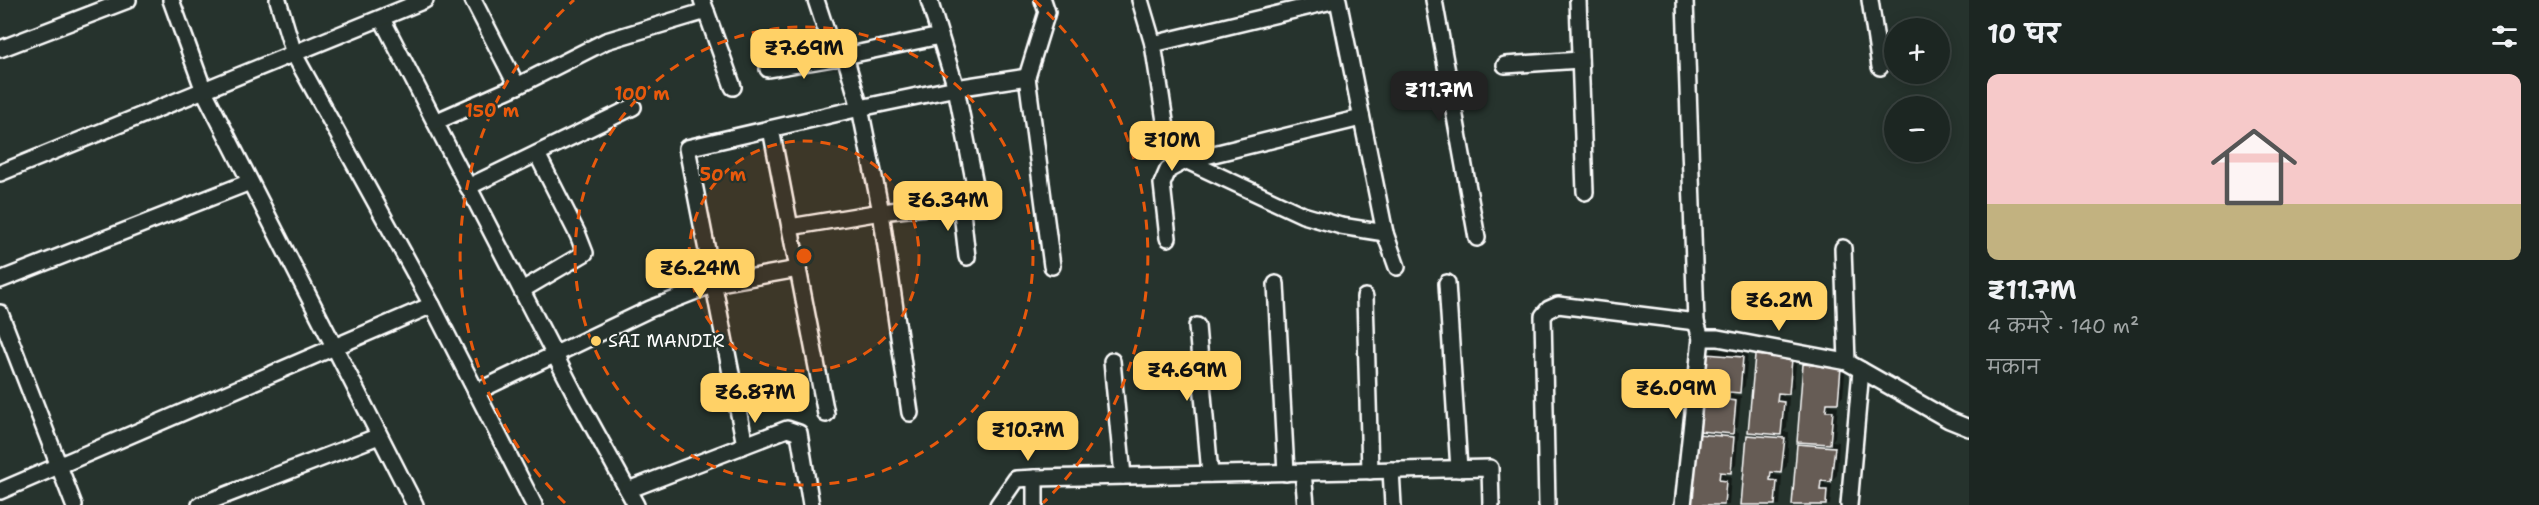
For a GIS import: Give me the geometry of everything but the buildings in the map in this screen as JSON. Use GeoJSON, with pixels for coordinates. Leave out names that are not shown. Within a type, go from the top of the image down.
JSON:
{"type":"FeatureCollection","features":[{"type":"Feature","properties":{"kind":"street"},"geometry":{"type":"LineString","coordinates":[[0,50],[128,0]]}},
{"type":"Feature","properties":{"kind":"street"},"geometry":{"type":"LineString","coordinates":[[171,0],[204,91],[415,505]]}},
{"type":"Feature","properties":{"kind":"street"},"geometry":{"type":"LineString","coordinates":[[278,0],[294,54],[432,305],[534,505]]}},
{"type":"Feature","properties":{"kind":"street"},"geometry":{"type":"LineString","coordinates":[[0,173],[425,0]]}},
{"type":"Feature","properties":{"kind":"street"},"geometry":{"type":"LineString","coordinates":[[473,0],[517,86]]}},
{"type":"Feature","properties":{"kind":"street"},"geometry":{"type":"LineString","coordinates":[[816,0],[860,108],[880,212],[910,413]]}},
{"type":"Feature","properties":{"kind":"street"},"geometry":{"type":"LineString","coordinates":[[790,227],[880,212],[962,203],[977,195],[956,88],[929,0]]}},
{"type":"Feature","properties":{"kind":"street"},"geometry":{"type":"LineString","coordinates":[[1043,0],[1047,12],[1027,77],[1052,266]]}},
{"type":"Feature","properties":{"kind":"street"},"geometry":{"type":"LineString","coordinates":[[1140,0],[1153,45],[1170,153],[1303,215],[1341,226],[1385,233]]}},
{"type":"Feature","properties":{"kind":"street"},"geometry":{"type":"LineString","coordinates":[[1153,45],[1337,0],[1385,233],[1396,267]]}},
{"type":"Feature","properties":{"kind":"street"},"geometry":{"type":"LineString","coordinates":[[1434,0],[1477,238]]}},
{"type":"Feature","properties":{"kind":"street"},"geometry":{"type":"LineString","coordinates":[[1578,0],[1585,192]]}},
{"type":"Feature","properties":{"kind":"street"},"geometry":{"type":"LineString","coordinates":[[1683,505],[1701,338],[1696,322],[1685,0]]}},
{"type":"Feature","properties":{"kind":"street"},"geometry":{"type":"LineString","coordinates":[[1870,0],[1880,67]]}},
{"type":"Feature","properties":{"kind":"street"},"geometry":{"type":"LineString","coordinates":[[435,122],[517,86],[606,41],[704,6],[733,87]]}},
{"type":"Feature","properties":{"kind":"street"},"geometry":{"type":"LineString","coordinates":[[382,19],[636,505]]}},
{"type":"Feature","properties":{"kind":"street"},"geometry":{"type":"LineString","coordinates":[[768,69],[940,36]]}},
{"type":"Feature","properties":{"kind":"street"},"geometry":{"type":"LineString","coordinates":[[1505,65],[1580,60]]}},
{"type":"Feature","properties":{"kind":"street"},"geometry":{"type":"LineString","coordinates":[[745,445],[687,148],[860,108],[956,88],[1027,77]]}},
{"type":"Feature","properties":{"kind":"street"},"geometry":{"type":"LineString","coordinates":[[468,187],[633,107]]}},
{"type":"Feature","properties":{"kind":"street"},"geometry":{"type":"LineString","coordinates":[[1168,238],[1162,184],[1168,170],[1185,160],[1361,118]]}},
{"type":"Feature","properties":{"kind":"street"},"geometry":{"type":"LineString","coordinates":[[771,129],[826,414]]}},
{"type":"Feature","properties":{"kind":"street"},"geometry":{"type":"LineString","coordinates":[[522,290],[585,253],[537,154]]}},
{"type":"Feature","properties":{"kind":"street"},"geometry":{"type":"LineString","coordinates":[[0,280],[250,182]]}},
{"type":"Feature","properties":{"kind":"street"},"geometry":{"type":"LineString","coordinates":[[962,203],[967,256]]}},
{"type":"Feature","properties":{"kind":"street"},"geometry":{"type":"LineString","coordinates":[[1843,248],[1847,362]]}},
{"type":"Feature","properties":{"kind":"street"},"geometry":{"type":"LineString","coordinates":[[476,392],[650,309],[714,284],[798,269]]}},
{"type":"Feature","properties":{"kind":"street"},"geometry":{"type":"LineString","coordinates":[[1447,283],[1459,469]]}},
{"type":"Feature","properties":{"kind":"street"},"geometry":{"type":"LineString","coordinates":[[1276,284],[1286,473]]}},
{"type":"Feature","properties":{"kind":"street"},"geometry":{"type":"LineString","coordinates":[[1365,297],[1370,471]]}},
{"type":"Feature","properties":{"kind":"street"},"geometry":{"type":"LineString","coordinates":[[0,491],[432,305]]}},
{"type":"Feature","properties":{"kind":"street"},"geometry":{"type":"LineString","coordinates":[[1547,505],[1543,316],[1549,309],[1558,305],[1696,322]]}},
{"type":"Feature","properties":{"kind":"street"},"geometry":{"type":"LineString","coordinates":[[0,313],[74,505]]}},
{"type":"Feature","properties":{"kind":"street"},"geometry":{"type":"LineString","coordinates":[[1197,326],[1210,474]]}},
{"type":"Feature","properties":{"kind":"street"},"geometry":{"type":"LineString","coordinates":[[1701,338],[1718,338],[1847,362],[1949,420],[1969,428]]}},
{"type":"Feature","properties":{"kind":"street"},"geometry":{"type":"LineString","coordinates":[[1112,361],[1123,476]]}},
{"type":"Feature","properties":{"kind":"street"},"geometry":{"type":"LineString","coordinates":[[1849,505],[1862,370]]}},
{"type":"Feature","properties":{"kind":"street"},"geometry":{"type":"LineString","coordinates":[[628,490],[787,429],[799,434],[812,505]]}},
{"type":"Feature","properties":{"kind":"street"},"geometry":{"type":"LineString","coordinates":[[200,505],[379,435]]}},
{"type":"Feature","properties":{"kind":"street"},"geometry":{"type":"LineString","coordinates":[[998,505],[1016,479],[1490,468],[1491,505]]}},
{"type":"Feature","properties":{"kind":"street"},"geometry":{"type":"LineString","coordinates":[[1391,470],[1394,505]]}},
{"type":"Feature","properties":{"kind":"street"},"geometry":{"type":"LineString","coordinates":[[1303,472],[1306,505]]}},
{"type":"Feature","properties":{"kind":"street"},"geometry":{"type":"LineString","coordinates":[[1035,478],[1035,505]]}},
{"type":"Feature","properties":{"kind":"place","name":"SAI MANDIR"},"geometry":{"type":"Point","coordinates":[596,341]}}]}
